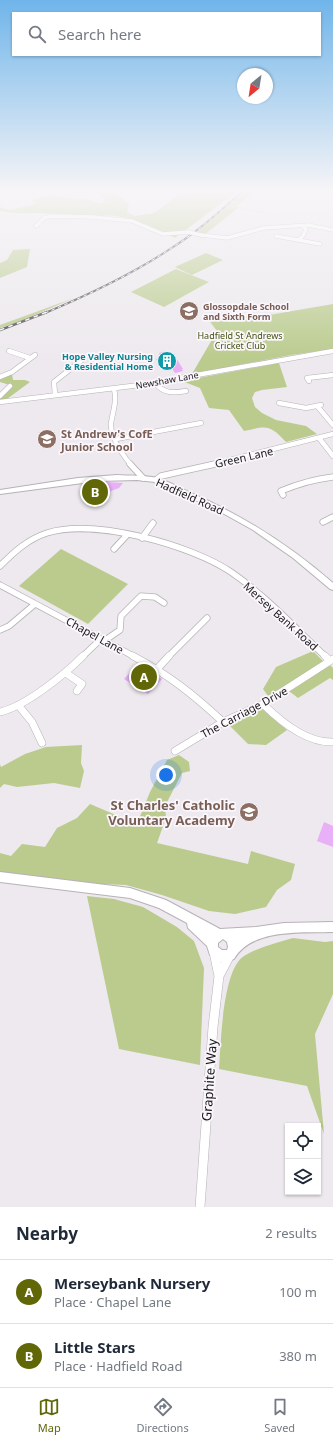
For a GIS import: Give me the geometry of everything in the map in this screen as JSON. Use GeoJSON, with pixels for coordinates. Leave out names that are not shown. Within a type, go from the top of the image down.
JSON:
{"type":"FeatureCollection","features":[{"type":"Feature","properties":{"kind":"street"},"geometry":{"type":"LineString","coordinates":[[0,377],[12,372],[32,356],[9,351]]}},
{"type":"Feature","properties":{"kind":"street","name":"Newshaw Lane"},"geometry":{"type":"LineString","coordinates":[[0,402],[155,383],[333,351]]}},
{"type":"Feature","properties":{"kind":"street"},"geometry":{"type":"LineString","coordinates":[[55,395],[54,382],[82,360]]}},
{"type":"Feature","properties":{"kind":"street"},"geometry":{"type":"LineString","coordinates":[[309,381],[307,378],[333,375]]}},
{"type":"Feature","properties":{"kind":"street"},"geometry":{"type":"LineString","coordinates":[[155,383],[162,391],[186,392]]}},
{"type":"Feature","properties":{"kind":"street"},"geometry":{"type":"LineString","coordinates":[[0,396],[10,386]]}},
{"type":"Feature","properties":{"kind":"street"},"geometry":{"type":"LineString","coordinates":[[114,389],[116,398],[111,428],[121,452],[131,467],[143,478]]}},
{"type":"Feature","properties":{"kind":"street"},"geometry":{"type":"LineString","coordinates":[[279,404],[297,407],[320,406],[333,425]]}},
{"type":"Feature","properties":{"kind":"street"},"geometry":{"type":"LineString","coordinates":[[116,439],[201,423]]}},
{"type":"Feature","properties":{"kind":"street","name":"Green Lane"},"geometry":{"type":"LineString","coordinates":[[156,480],[160,476],[257,454],[333,434]]}},
{"type":"Feature","properties":{"kind":"street"},"geometry":{"type":"LineString","coordinates":[[319,438],[333,456]]}},
{"type":"Feature","properties":{"kind":"street","name":"Hadfield Road"},"geometry":{"type":"LineString","coordinates":[[0,492],[98,479],[143,478],[156,480],[236,517],[295,556],[333,587]]}},
{"type":"Feature","properties":{"kind":"street"},"geometry":{"type":"LineString","coordinates":[[283,495],[281,491],[291,486],[320,478],[333,478]]}},
{"type":"Feature","properties":{"kind":"street"},"geometry":{"type":"LineString","coordinates":[[323,522],[333,517]]}},
{"type":"Feature","properties":{"kind":"street"},"geometry":{"type":"LineString","coordinates":[[142,538],[153,523]]}},
{"type":"Feature","properties":{"kind":"street","name":"Mersey Bank Road"},"geometry":{"type":"LineString","coordinates":[[0,566],[15,550],[28,542],[57,531],[76,529],[96,530],[171,544],[192,552],[229,571],[252,588],[332,660]]}},
{"type":"Feature","properties":{"kind":"street"},"geometry":{"type":"LineString","coordinates":[[114,549],[127,535]]}},
{"type":"Feature","properties":{"kind":"street","name":"Chapel Lane"},"geometry":{"type":"LineString","coordinates":[[0,585],[157,669],[194,695],[223,722]]}},
{"type":"Feature","properties":{"kind":"street"},"geometry":{"type":"LineString","coordinates":[[0,712],[18,705],[66,673],[103,640],[114,636],[120,630],[121,616],[141,596],[155,597],[164,603]]}},
{"type":"Feature","properties":{"kind":"street"},"geometry":{"type":"LineString","coordinates":[[0,630],[9,626],[35,604]]}},
{"type":"Feature","properties":{"kind":"street"},"geometry":{"type":"LineString","coordinates":[[157,669],[207,618]]}},
{"type":"Feature","properties":{"kind":"street","name":"The Carriage Drive"},"geometry":{"type":"LineString","coordinates":[[175,751],[223,722],[263,704],[332,660]]}},
{"type":"Feature","properties":{"kind":"street"},"geometry":{"type":"LineString","coordinates":[[66,673],[82,684],[77,691]]}},
{"type":"Feature","properties":{"kind":"street"},"geometry":{"type":"LineString","coordinates":[[263,704],[278,719],[295,730],[318,741],[333,742]]}},
{"type":"Feature","properties":{"kind":"street"},"geometry":{"type":"LineString","coordinates":[[18,705],[27,713],[37,730],[42,743]]}},
{"type":"Feature","properties":{"kind":"street"},"geometry":{"type":"LineString","coordinates":[[0,877],[130,893],[162,904],[186,918],[218,941],[232,939],[232,952]]}},
{"type":"Feature","properties":{"kind":"street"},"geometry":{"type":"LineString","coordinates":[[218,941],[284,928],[333,927]]}},
{"type":"Feature","properties":{"kind":"street"},"geometry":{"type":"LineString","coordinates":[[218,941],[220,956],[232,952],[256,933]]}},
{"type":"Feature","properties":{"kind":"street"},"geometry":{"type":"LineString","coordinates":[[218,941],[219,976]]}},
{"type":"Feature","properties":{"kind":"street","name":"Graphite Way"},"geometry":{"type":"LineString","coordinates":[[200,1207],[213,1027],[219,976],[232,952]]}},
{"type":"Feature","properties":{"kind":"green space"},"geometry":{"type":"Polygon","coordinates":[[[30,249],[27,267],[0,278],[0,263],[7,260],[13,250],[30,249]]]}},
{"type":"Feature","properties":{"kind":"green space"},"geometry":{"type":"Polygon","coordinates":[[[206,253],[223,260],[192,275],[175,267],[206,253]]]}},
{"type":"Feature","properties":{"kind":"green space"},"geometry":{"type":"Polygon","coordinates":[[[176,269],[209,282],[164,307],[131,292],[176,269]]]}},
{"type":"Feature","properties":{"kind":"green space"},"geometry":{"type":"Polygon","coordinates":[[[74,298],[19,322],[0,328],[0,325],[74,298]]]}},
{"type":"Feature","properties":{"kind":"green space","name":"Hadfield St Andrews Cricket Club"},"geometry":{"type":"Polygon","coordinates":[[[333,304],[333,349],[291,355],[192,374],[217,331],[208,319],[269,315],[333,304]]]}},
{"type":"Feature","properties":{"kind":"green space"},"geometry":{"type":"Polygon","coordinates":[[[279,363],[287,387],[255,392],[252,398],[255,407],[262,413],[276,420],[306,426],[317,434],[286,442],[271,429],[258,428],[244,431],[229,410],[209,408],[200,388],[182,381],[279,363]]]}},
{"type":"Feature","properties":{"kind":"green space"},"geometry":{"type":"Polygon","coordinates":[[[12,374],[13,380],[25,380],[30,382],[7,399],[0,399],[13,386],[0,382],[0,378],[12,374]]]}},
{"type":"Feature","properties":{"kind":"green space"},"geometry":{"type":"Polygon","coordinates":[[[61,549],[128,584],[88,624],[19,586],[61,549]]]}},
{"type":"Feature","properties":{"kind":"green space"},"geometry":{"type":"Polygon","coordinates":[[[313,651],[324,662],[268,696],[263,689],[276,667],[313,651]]]}},
{"type":"Feature","properties":{"kind":"green space"},"geometry":{"type":"Polygon","coordinates":[[[330,665],[333,668],[333,680],[330,678],[298,698],[289,691],[330,665]]]}},
{"type":"Feature","properties":{"kind":"green space"},"geometry":{"type":"Polygon","coordinates":[[[261,708],[287,730],[266,745],[248,744],[227,723],[261,708]]]}},
{"type":"Feature","properties":{"kind":"green space"},"geometry":{"type":"Polygon","coordinates":[[[82,745],[81,763],[84,771],[80,788],[54,783],[17,787],[4,784],[0,788],[0,764],[1,767],[25,754],[46,747],[82,745]]]}},
{"type":"Feature","properties":{"kind":"green space"},"geometry":{"type":"Polygon","coordinates":[[[179,755],[189,762],[190,771],[182,773],[165,806],[166,818],[157,843],[248,864],[251,851],[295,864],[291,880],[277,890],[266,907],[235,914],[209,911],[162,895],[126,885],[54,882],[0,874],[0,853],[11,856],[22,844],[45,847],[57,828],[77,818],[90,804],[137,824],[150,792],[167,760],[179,755]]]}},
{"type":"Feature","properties":{"kind":"green space"},"geometry":{"type":"Polygon","coordinates":[[[87,896],[114,899],[143,907],[177,927],[194,941],[204,968],[200,1065],[119,1049],[87,896]]]}},
{"type":"Feature","properties":{"kind":"green space"},"geometry":{"type":"Polygon","coordinates":[[[293,938],[325,942],[333,941],[333,994],[315,1034],[324,1134],[307,1086],[219,1069],[224,1008],[231,976],[237,964],[244,956],[255,950],[293,938]]]}},
{"type":"Feature","properties":{"kind":"building","name":"Hope Valley Nursing & Residential Home"},"geometry":{"type":"Polygon","coordinates":[[[167,351],[170,356],[174,355],[183,371],[175,373],[168,363],[159,364],[156,359],[163,358],[159,353],[167,351]]]}},
{"type":"Feature","properties":{"kind":"building"},"geometry":{"type":"Polygon","coordinates":[[[98,482],[123,483],[119,488],[95,497],[85,497],[81,485],[98,482]]]}},
{"type":"Feature","properties":{"kind":"building"},"geometry":{"type":"Polygon","coordinates":[[[138,664],[162,679],[148,694],[124,679],[138,664]]]}},
{"type":"Feature","properties":{"kind":"building"},"geometry":{"type":"Polygon","coordinates":[[[324,822],[333,826],[333,847],[317,841],[324,822]]]}},
{"type":"Feature","properties":{"kind":"railway"},"geometry":{"type":"LineString","coordinates":[[45,313],[109,284],[171,248]]}},
{"type":"Feature","properties":{"kind":"railway"},"geometry":{"type":"LineString","coordinates":[[0,330],[47,312]]}},
{"type":"Feature","properties":{"kind":"place","name":"Glossopdale School and Sixth Form"},"geometry":{"type":"Point","coordinates":[189,311]}},
{"type":"Feature","properties":{"kind":"place","name":"Hope Valley Nursing & Residential Home"},"geometry":{"type":"Point","coordinates":[167,361]}},
{"type":"Feature","properties":{"kind":"place","name":"St Andrew's CofE Junior School"},"geometry":{"type":"Point","coordinates":[47,439]}},
{"type":"Feature","properties":{"kind":"place","name":"Little Stars"},"geometry":{"type":"Point","coordinates":[95,492]}},
{"type":"Feature","properties":{"kind":"place","name":"Merseybank Nursery"},"geometry":{"type":"Point","coordinates":[144,677]}},
{"type":"Feature","properties":{"kind":"place","name":"St Charles' Catholic Voluntary Academy"},"geometry":{"type":"Point","coordinates":[249,812]}}]}
